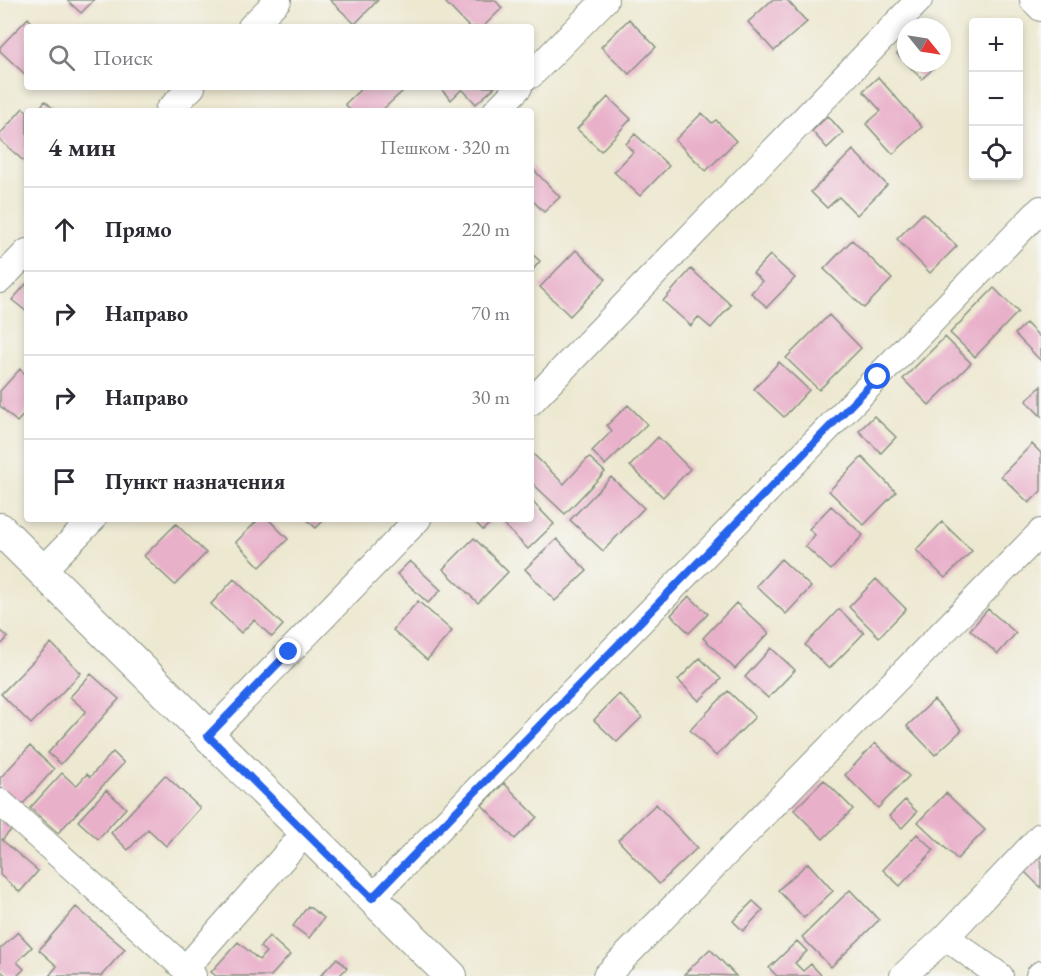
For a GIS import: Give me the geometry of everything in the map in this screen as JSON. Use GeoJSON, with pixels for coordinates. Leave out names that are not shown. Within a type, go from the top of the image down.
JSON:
{"type":"FeatureCollection","features":[{"type":"Feature","properties":{"kind":"street"},"geometry":{"type":"LineString","coordinates":[[254,24],[278,0]]}},
{"type":"Feature","properties":{"kind":"street"},"geometry":{"type":"LineString","coordinates":[[534,72],[605,0]]}},
{"type":"Feature","properties":{"kind":"street"},"geometry":{"type":"LineString","coordinates":[[534,399],[919,0]]}},
{"type":"Feature","properties":{"kind":"street"},"geometry":{"type":"LineString","coordinates":[[1033,0],[1041,8]]}},
{"type":"Feature","properties":{"kind":"street"},"geometry":{"type":"LineString","coordinates":[[171,108],[189,90]]}},
{"type":"Feature","properties":{"kind":"street"},"geometry":{"type":"LineString","coordinates":[[498,108],[516,90]]}},
{"type":"Feature","properties":{"kind":"street"},"geometry":{"type":"LineString","coordinates":[[372,898],[1041,209]]}},
{"type":"Feature","properties":{"kind":"street"},"geometry":{"type":"LineString","coordinates":[[0,280],[24,255]]}},
{"type":"Feature","properties":{"kind":"street"},"geometry":{"type":"LineString","coordinates":[[42,571],[90,522]]}},
{"type":"Feature","properties":{"kind":"street"},"geometry":{"type":"LineString","coordinates":[[208,736],[415,522]]}},
{"type":"Feature","properties":{"kind":"street"},"geometry":{"type":"LineString","coordinates":[[0,529],[451,976]]}},
{"type":"Feature","properties":{"kind":"street"},"geometry":{"type":"LineString","coordinates":[[606,976],[1041,532]]}},
{"type":"Feature","properties":{"kind":"street"},"geometry":{"type":"LineString","coordinates":[[0,802],[189,972],[306,832]]}},
{"type":"Feature","properties":{"kind":"street"},"geometry":{"type":"LineString","coordinates":[[903,976],[946,938],[1041,836]]}},
{"type":"Feature","properties":{"kind":"street"},"geometry":{"type":"LineString","coordinates":[[946,938],[1000,976]]}},
{"type":"Feature","properties":{"kind":"building"},"geometry":{"type":"Polygon","coordinates":[[[67,0],[94,0],[81,13],[67,0]]]}},
{"type":"Feature","properties":{"kind":"building"},"geometry":{"type":"Polygon","coordinates":[[[330,0],[378,0],[355,24],[330,0]]]}},
{"type":"Feature","properties":{"kind":"building"},"geometry":{"type":"Polygon","coordinates":[[[449,0],[495,0],[502,8],[486,24],[466,24],[446,3],[449,0]]]}},
{"type":"Feature","properties":{"kind":"building"},"geometry":{"type":"Polygon","coordinates":[[[772,0],[787,0],[807,22],[774,51],[748,22],[772,0]]]}},
{"type":"Feature","properties":{"kind":"building"},"geometry":{"type":"Polygon","coordinates":[[[28,18],[33,24],[24,24],[24,73],[0,51],[0,47],[28,18]]]}},
{"type":"Feature","properties":{"kind":"building"},"geometry":{"type":"Polygon","coordinates":[[[629,19],[656,47],[629,74],[601,47],[629,19]]]}},
{"type":"Feature","properties":{"kind":"building"},"geometry":{"type":"Polygon","coordinates":[[[915,72],[929,72],[922,79],[915,72]]]}},
{"type":"Feature","properties":{"kind":"building"},"geometry":{"type":"Polygon","coordinates":[[[878,77],[922,127],[893,154],[866,124],[881,111],[863,91],[878,77]]]}},
{"type":"Feature","properties":{"kind":"building"},"geometry":{"type":"Polygon","coordinates":[[[360,90],[403,91],[384,108],[348,108],[345,104],[360,90]]]}},
{"type":"Feature","properties":{"kind":"building"},"geometry":{"type":"Polygon","coordinates":[[[442,90],[461,90],[451,100],[442,90]]]}},
{"type":"Feature","properties":{"kind":"building"},"geometry":{"type":"Polygon","coordinates":[[[463,90],[492,90],[476,104],[463,90]]]}},
{"type":"Feature","properties":{"kind":"building"},"geometry":{"type":"Polygon","coordinates":[[[608,97],[631,119],[601,151],[577,129],[608,97]]]}},
{"type":"Feature","properties":{"kind":"building"},"geometry":{"type":"Polygon","coordinates":[[[45,101],[53,108],[39,108],[45,101]]]}},
{"type":"Feature","properties":{"kind":"building"},"geometry":{"type":"Polygon","coordinates":[[[24,109],[24,161],[0,140],[0,134],[24,109]]]}},
{"type":"Feature","properties":{"kind":"building"},"geometry":{"type":"Polygon","coordinates":[[[702,113],[712,123],[716,120],[736,141],[706,171],[675,140],[702,113]]]}},
{"type":"Feature","properties":{"kind":"building"},"geometry":{"type":"Polygon","coordinates":[[[828,116],[843,133],[827,148],[812,131],[828,116]]]}},
{"type":"Feature","properties":{"kind":"building"},"geometry":{"type":"Polygon","coordinates":[[[635,134],[669,166],[640,196],[614,172],[633,152],[626,144],[635,134]]]}},
{"type":"Feature","properties":{"kind":"building"},"geometry":{"type":"Polygon","coordinates":[[[853,150],[887,185],[857,215],[839,197],[827,208],[811,192],[853,150]]]}},
{"type":"Feature","properties":{"kind":"building"},"geometry":{"type":"Polygon","coordinates":[[[534,170],[560,197],[544,212],[534,202],[534,170]]]}},
{"type":"Feature","properties":{"kind":"building"},"geometry":{"type":"Polygon","coordinates":[[[923,213],[957,246],[930,273],[897,239],[923,213]]]}},
{"type":"Feature","properties":{"kind":"building"},"geometry":{"type":"Polygon","coordinates":[[[852,240],[892,279],[864,308],[824,269],[852,240]]]}},
{"type":"Feature","properties":{"kind":"building"},"geometry":{"type":"Polygon","coordinates":[[[576,250],[606,279],[570,316],[540,287],[576,250]]]}},
{"type":"Feature","properties":{"kind":"building"},"geometry":{"type":"Polygon","coordinates":[[[770,255],[795,278],[767,307],[751,293],[762,281],[753,273],[770,255]]]}},
{"type":"Feature","properties":{"kind":"building"},"geometry":{"type":"Polygon","coordinates":[[[534,256],[540,261],[534,268],[534,256]]]}},
{"type":"Feature","properties":{"kind":"building"},"geometry":{"type":"Polygon","coordinates":[[[691,269],[731,305],[711,328],[698,317],[691,326],[663,301],[691,269]]]}},
{"type":"Feature","properties":{"kind":"building"},"geometry":{"type":"Polygon","coordinates":[[[24,286],[24,310],[12,300],[24,286]]]}},
{"type":"Feature","properties":{"kind":"building"},"geometry":{"type":"Polygon","coordinates":[[[994,288],[1018,312],[975,357],[950,333],[994,288]]]}},
{"type":"Feature","properties":{"kind":"building"},"geometry":{"type":"Polygon","coordinates":[[[829,315],[861,348],[819,390],[786,358],[829,315]]]}},
{"type":"Feature","properties":{"kind":"building"},"geometry":{"type":"Polygon","coordinates":[[[1026,323],[1041,338],[1041,361],[1015,334],[1026,323]]]}},
{"type":"Feature","properties":{"kind":"building"},"geometry":{"type":"Polygon","coordinates":[[[945,337],[971,363],[929,405],[903,379],[945,337]]]}},
{"type":"Feature","properties":{"kind":"building"},"geometry":{"type":"Polygon","coordinates":[[[779,362],[809,390],[784,417],[754,389],[779,362]]]}},
{"type":"Feature","properties":{"kind":"building"},"geometry":{"type":"Polygon","coordinates":[[[20,369],[24,373],[24,414],[17,422],[0,406],[0,391],[20,369]]]}},
{"type":"Feature","properties":{"kind":"building"},"geometry":{"type":"Polygon","coordinates":[[[1041,386],[1041,416],[1026,401],[1041,386]]]}},
{"type":"Feature","properties":{"kind":"building"},"geometry":{"type":"Polygon","coordinates":[[[628,405],[647,424],[605,465],[592,451],[612,431],[607,425],[628,405]]]}},
{"type":"Feature","properties":{"kind":"building"},"geometry":{"type":"Polygon","coordinates":[[[874,416],[896,437],[881,453],[859,431],[874,416]]]}},
{"type":"Feature","properties":{"kind":"building"},"geometry":{"type":"Polygon","coordinates":[[[658,437],[690,469],[663,497],[630,466],[658,437]]]}},
{"type":"Feature","properties":{"kind":"building"},"geometry":{"type":"Polygon","coordinates":[[[1032,444],[1041,453],[1041,491],[1029,503],[1001,476],[1032,444]]]}},
{"type":"Feature","properties":{"kind":"building"},"geometry":{"type":"Polygon","coordinates":[[[534,455],[564,484],[589,457],[605,472],[565,514],[534,485],[534,455]]]}},
{"type":"Feature","properties":{"kind":"building"},"geometry":{"type":"Polygon","coordinates":[[[862,457],[896,492],[864,525],[829,491],[862,457]]]}},
{"type":"Feature","properties":{"kind":"building"},"geometry":{"type":"Polygon","coordinates":[[[611,477],[644,508],[603,551],[570,520],[611,477]]]}},
{"type":"Feature","properties":{"kind":"building"},"geometry":{"type":"Polygon","coordinates":[[[534,503],[554,524],[528,549],[502,523],[534,522],[534,503]]]}},
{"type":"Feature","properties":{"kind":"building"},"geometry":{"type":"Polygon","coordinates":[[[831,506],[863,535],[831,570],[805,546],[815,535],[809,529],[831,506]]]}},
{"type":"Feature","properties":{"kind":"building"},"geometry":{"type":"Polygon","coordinates":[[[256,522],[271,522],[288,539],[260,567],[236,542],[256,522]]]}},
{"type":"Feature","properties":{"kind":"building"},"geometry":{"type":"Polygon","coordinates":[[[309,522],[322,522],[316,528],[309,522]]]}},
{"type":"Feature","properties":{"kind":"building"},"geometry":{"type":"Polygon","coordinates":[[[475,522],[491,522],[483,530],[475,522]]]}},
{"type":"Feature","properties":{"kind":"building"},"geometry":{"type":"Polygon","coordinates":[[[942,522],[972,551],[945,578],[916,550],[942,522]]]}},
{"type":"Feature","properties":{"kind":"building"},"geometry":{"type":"Polygon","coordinates":[[[176,524],[206,553],[175,585],[144,556],[176,524]]]}},
{"type":"Feature","properties":{"kind":"building"},"geometry":{"type":"Polygon","coordinates":[[[474,538],[508,572],[478,603],[443,569],[474,538]]]}},
{"type":"Feature","properties":{"kind":"building"},"geometry":{"type":"Polygon","coordinates":[[[557,539],[587,571],[555,601],[525,569],[557,539]]]}},
{"type":"Feature","properties":{"kind":"building"},"geometry":{"type":"Polygon","coordinates":[[[781,559],[811,587],[786,614],[756,586],[781,559]]]}},
{"type":"Feature","properties":{"kind":"building"},"geometry":{"type":"Polygon","coordinates":[[[410,561],[441,590],[428,603],[397,574],[410,561]]]}},
{"type":"Feature","properties":{"kind":"building"},"geometry":{"type":"Polygon","coordinates":[[[234,579],[283,625],[272,637],[254,620],[241,633],[211,604],[234,579]]]}},
{"type":"Feature","properties":{"kind":"building"},"geometry":{"type":"Polygon","coordinates":[[[876,579],[906,609],[879,637],[849,607],[876,579]]]}},
{"type":"Feature","properties":{"kind":"building"},"geometry":{"type":"Polygon","coordinates":[[[689,596],[708,614],[689,633],[671,615],[689,596]]]}},
{"type":"Feature","properties":{"kind":"building"},"geometry":{"type":"Polygon","coordinates":[[[418,601],[452,631],[427,660],[393,630],[418,601]]]}},
{"type":"Feature","properties":{"kind":"building"},"geometry":{"type":"Polygon","coordinates":[[[736,603],[769,633],[735,669],[703,638],[736,603]]]}},
{"type":"Feature","properties":{"kind":"building"},"geometry":{"type":"Polygon","coordinates":[[[839,609],[864,633],[829,669],[805,645],[839,609]]]}},
{"type":"Feature","properties":{"kind":"building"},"geometry":{"type":"Polygon","coordinates":[[[988,609],[1016,633],[998,654],[970,630],[988,609]]]}},
{"type":"Feature","properties":{"kind":"building"},"geometry":{"type":"Polygon","coordinates":[[[0,630],[8,637],[0,646],[0,630]]]}},
{"type":"Feature","properties":{"kind":"building"},"geometry":{"type":"Polygon","coordinates":[[[51,643],[81,673],[31,724],[1,694],[51,643]]]}},
{"type":"Feature","properties":{"kind":"building"},"geometry":{"type":"Polygon","coordinates":[[[771,648],[795,670],[768,698],[745,677],[771,648]]]}},
{"type":"Feature","properties":{"kind":"building"},"geometry":{"type":"Polygon","coordinates":[[[700,658],[721,679],[699,701],[678,680],[700,658]]]}},
{"type":"Feature","properties":{"kind":"building"},"geometry":{"type":"Polygon","coordinates":[[[91,674],[119,699],[61,764],[48,753],[86,711],[70,697],[91,674]]]}},
{"type":"Feature","properties":{"kind":"building"},"geometry":{"type":"Polygon","coordinates":[[[728,691],[755,717],[716,756],[690,730],[728,691]]]}},
{"type":"Feature","properties":{"kind":"building"},"geometry":{"type":"Polygon","coordinates":[[[619,694],[642,717],[617,742],[594,720],[619,694]]]}},
{"type":"Feature","properties":{"kind":"building"},"geometry":{"type":"Polygon","coordinates":[[[934,700],[962,730],[935,755],[907,726],[934,700]]]}},
{"type":"Feature","properties":{"kind":"building"},"geometry":{"type":"Polygon","coordinates":[[[875,743],[909,776],[878,808],[845,775],[875,743]]]}},
{"type":"Feature","properties":{"kind":"building"},"geometry":{"type":"Polygon","coordinates":[[[30,746],[54,769],[21,806],[0,787],[0,778],[30,746]]]}},
{"type":"Feature","properties":{"kind":"building"},"geometry":{"type":"Polygon","coordinates":[[[113,752],[124,763],[58,833],[30,808],[62,773],[76,786],[87,774],[90,777],[113,752]]]}},
{"type":"Feature","properties":{"kind":"building"},"geometry":{"type":"Polygon","coordinates":[[[165,775],[200,808],[166,846],[148,829],[128,850],[111,833],[165,775]]]}},
{"type":"Feature","properties":{"kind":"building"},"geometry":{"type":"Polygon","coordinates":[[[824,780],[853,809],[823,839],[794,810],[824,780]]]}},
{"type":"Feature","properties":{"kind":"building"},"geometry":{"type":"Polygon","coordinates":[[[504,783],[537,817],[515,839],[482,805],[504,783]]]}},
{"type":"Feature","properties":{"kind":"building"},"geometry":{"type":"Polygon","coordinates":[[[106,790],[126,808],[98,839],[78,821],[106,790]]]}},
{"type":"Feature","properties":{"kind":"building"},"geometry":{"type":"Polygon","coordinates":[[[946,793],[985,830],[957,859],[918,822],[946,793]]]}},
{"type":"Feature","properties":{"kind":"building"},"geometry":{"type":"Polygon","coordinates":[[[905,800],[917,812],[902,828],[889,816],[905,800]]]}},
{"type":"Feature","properties":{"kind":"building"},"geometry":{"type":"Polygon","coordinates":[[[656,804],[697,848],[659,884],[618,840],[656,804]]]}},
{"type":"Feature","properties":{"kind":"building"},"geometry":{"type":"Polygon","coordinates":[[[0,819],[12,829],[2,840],[38,871],[20,892],[0,875],[0,819]]]}},
{"type":"Feature","properties":{"kind":"building"},"geometry":{"type":"Polygon","coordinates":[[[917,834],[934,850],[900,886],[883,870],[917,834]]]}},
{"type":"Feature","properties":{"kind":"building"},"geometry":{"type":"Polygon","coordinates":[[[1041,847],[1041,888],[1021,868],[1041,847]]]}},
{"type":"Feature","properties":{"kind":"building"},"geometry":{"type":"Polygon","coordinates":[[[808,863],[833,891],[804,918],[778,890],[808,863]]]}},
{"type":"Feature","properties":{"kind":"building"},"geometry":{"type":"Polygon","coordinates":[[[850,890],[879,920],[831,967],[802,937],[850,890]]]}},
{"type":"Feature","properties":{"kind":"building"},"geometry":{"type":"Polygon","coordinates":[[[753,901],[763,910],[743,931],[733,921],[753,901]]]}},
{"type":"Feature","properties":{"kind":"building"},"geometry":{"type":"Polygon","coordinates":[[[308,906],[324,918],[309,938],[293,926],[308,906]]]}},
{"type":"Feature","properties":{"kind":"building"},"geometry":{"type":"Polygon","coordinates":[[[76,907],[125,949],[101,976],[49,976],[57,966],[39,950],[76,907]]]}},
{"type":"Feature","properties":{"kind":"building"},"geometry":{"type":"Polygon","coordinates":[[[18,932],[32,947],[17,962],[24,969],[17,976],[6,976],[0,970],[0,949],[18,932]]]}},
{"type":"Feature","properties":{"kind":"building"},"geometry":{"type":"Polygon","coordinates":[[[269,936],[290,955],[271,976],[216,976],[211,972],[238,942],[259,960],[266,952],[260,947],[269,936]]]}},
{"type":"Feature","properties":{"kind":"building"},"geometry":{"type":"Polygon","coordinates":[[[797,941],[807,951],[795,963],[803,971],[811,964],[822,976],[777,976],[769,968],[797,941]]]}},
{"type":"Feature","properties":{"kind":"building"},"geometry":{"type":"Polygon","coordinates":[[[710,949],[736,976],[684,974],[710,949]]]}},
{"type":"Feature","properties":{"kind":"building"},"geometry":{"type":"Polygon","coordinates":[[[337,958],[347,968],[339,976],[320,976],[337,958]]]}},
{"type":"Feature","properties":{"kind":"route"},"geometry":{"type":"LineString","coordinates":[[289,652],[208,736],[372,898],[878,377]]}}]}
